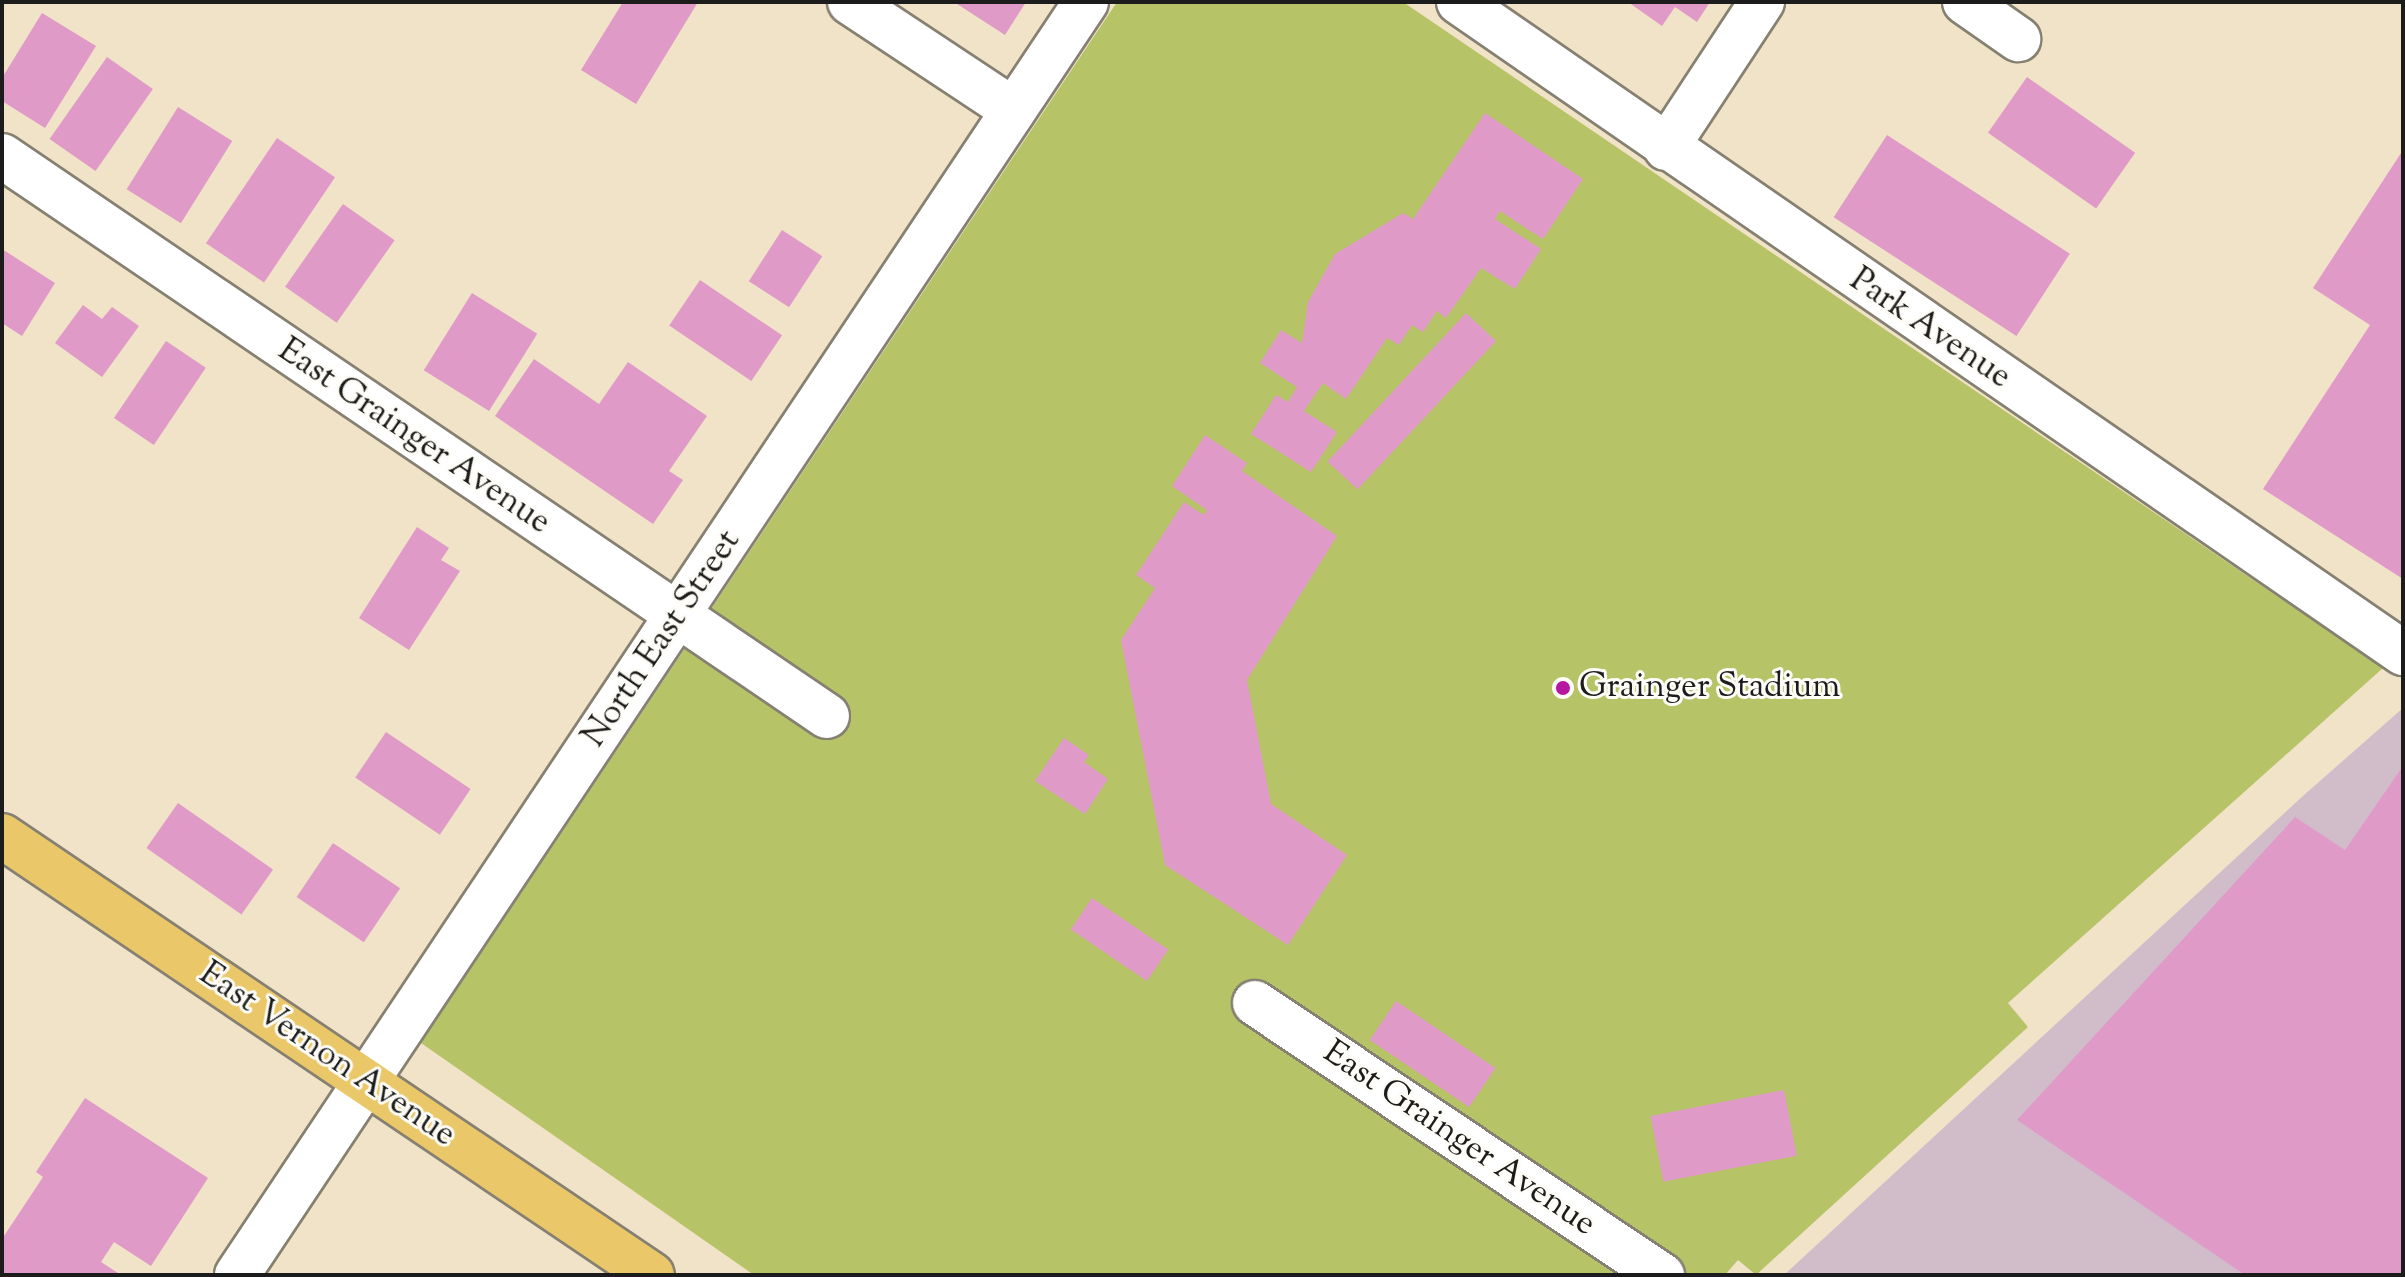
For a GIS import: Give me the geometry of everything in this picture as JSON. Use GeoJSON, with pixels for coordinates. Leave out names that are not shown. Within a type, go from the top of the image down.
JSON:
{"type":"FeatureCollection","features":[{"type":"Feature","properties":{"kind":"main road","name":"East Vernon Avenue"},"geometry":{"type":"LineString","coordinates":[[2,836],[652,1275]]}},
{"type":"Feature","properties":{"kind":"street"},"geometry":{"type":"LineString","coordinates":[[850,2],[1013,110]]}},
{"type":"Feature","properties":{"kind":"street","name":"North East Street"},"geometry":{"type":"LineString","coordinates":[[237,1275],[1086,2]]}},
{"type":"Feature","properties":{"kind":"street","name":"Park Avenue"},"geometry":{"type":"LineString","coordinates":[[1459,2],[1666,148],[2403,653]]}},
{"type":"Feature","properties":{"kind":"street"},"geometry":{"type":"LineString","coordinates":[[1666,148],[1762,2]]}},
{"type":"Feature","properties":{"kind":"street"},"geometry":{"type":"LineString","coordinates":[[1965,2],[2018,39]]}},
{"type":"Feature","properties":{"kind":"street","name":"East Grainger Avenue"},"geometry":{"type":"LineString","coordinates":[[2,156],[827,716]]}},
{"type":"Feature","properties":{"kind":"street","name":"East Grainger Avenue"},"geometry":{"type":"LineString","coordinates":[[1255,1003],[1662,1275]]}},
{"type":"Feature","properties":{"kind":"shaded area"},"geometry":{"type":"Polygon","coordinates":[[[2403,708],[2403,1275],[1784,1275],[2304,795],[2403,708]]]}},
{"type":"Feature","properties":{"kind":"green space"},"geometry":{"type":"Polygon","coordinates":[[[1117,2],[1403,2],[2383,668],[2008,1003],[2028,1027],[1756,1275],[1738,1260],[1725,1275],[754,1275],[421,1043],[1117,2]]]}},
{"type":"Feature","properties":{"kind":"building"},"geometry":{"type":"Polygon","coordinates":[[[623,2],[698,2],[636,104],[581,70],[623,2]]]}},
{"type":"Feature","properties":{"kind":"building"},"geometry":{"type":"Polygon","coordinates":[[[954,2],[1026,2],[1005,35],[954,2]]]}},
{"type":"Feature","properties":{"kind":"building"},"geometry":{"type":"Polygon","coordinates":[[[1628,2],[1710,2],[1697,22],[1675,7],[1662,26],[1628,2]]]}},
{"type":"Feature","properties":{"kind":"building"},"geometry":{"type":"Polygon","coordinates":[[[42,13],[96,46],[45,128],[2,101],[2,78],[42,13]]]}},
{"type":"Feature","properties":{"kind":"building"},"geometry":{"type":"Polygon","coordinates":[[[107,57],[153,89],[96,171],[50,139],[107,57]]]}},
{"type":"Feature","properties":{"kind":"building"},"geometry":{"type":"Polygon","coordinates":[[[2027,77],[2135,153],[2096,208],[1988,133],[2027,77]]]}},
{"type":"Feature","properties":{"kind":"building"},"geometry":{"type":"Polygon","coordinates":[[[178,107],[232,141],[181,223],[127,189],[178,107]]]}},
{"type":"Feature","properties":{"kind":"building"},"geometry":{"type":"Polygon","coordinates":[[[1485,113],[1583,179],[1543,239],[1500,211],[1495,219],[1541,249],[1515,289],[1481,268],[1446,318],[1437,311],[1423,332],[1412,325],[1399,345],[1387,338],[1346,399],[1323,383],[1304,411],[1337,432],[1311,472],[1251,434],[1276,395],[1288,402],[1297,387],[1260,363],[1281,330],[1302,343],[1308,302],[1335,254],[1403,213],[1413,219],[1485,113]]]}},
{"type":"Feature","properties":{"kind":"building"},"geometry":{"type":"Polygon","coordinates":[[[1887,135],[2070,254],[2016,336],[1834,217],[1887,135]]]}},
{"type":"Feature","properties":{"kind":"building"},"geometry":{"type":"Polygon","coordinates":[[[277,138],[335,177],[264,282],[206,243],[277,138]]]}},
{"type":"Feature","properties":{"kind":"building"},"geometry":{"type":"Polygon","coordinates":[[[2403,150],[2403,579],[2263,489],[2370,325],[2313,288],[2403,150]]]}},
{"type":"Feature","properties":{"kind":"building"},"geometry":{"type":"Polygon","coordinates":[[[343,204],[395,240],[337,323],[285,287],[343,204]]]}},
{"type":"Feature","properties":{"kind":"building"},"geometry":{"type":"Polygon","coordinates":[[[782,230],[822,256],[789,307],[749,281],[782,230]]]}},
{"type":"Feature","properties":{"kind":"building"},"geometry":{"type":"Polygon","coordinates":[[[2,249],[55,283],[22,336],[2,323],[2,249]]]}},
{"type":"Feature","properties":{"kind":"building"},"geometry":{"type":"Polygon","coordinates":[[[700,280],[782,335],[751,381],[669,326],[700,280]]]}},
{"type":"Feature","properties":{"kind":"building"},"geometry":{"type":"Polygon","coordinates":[[[472,293],[537,334],[489,411],[424,370],[472,293]]]}},
{"type":"Feature","properties":{"kind":"building"},"geometry":{"type":"Polygon","coordinates":[[[83,305],[102,319],[112,307],[139,326],[102,377],[55,343],[83,305]]]}},
{"type":"Feature","properties":{"kind":"building"},"geometry":{"type":"Polygon","coordinates":[[[1466,313],[1496,341],[1358,489],[1328,461],[1466,313]]]}},
{"type":"Feature","properties":{"kind":"building"},"geometry":{"type":"Polygon","coordinates":[[[166,341],[206,368],[154,445],[114,418],[166,341]]]}},
{"type":"Feature","properties":{"kind":"building"},"geometry":{"type":"Polygon","coordinates":[[[534,359],[599,404],[628,362],[707,416],[669,471],[683,480],[653,524],[495,416],[534,359]]]}},
{"type":"Feature","properties":{"kind":"building"},"geometry":{"type":"Polygon","coordinates":[[[1205,435],[1247,463],[1242,471],[1337,536],[1247,680],[1271,804],[1347,855],[1288,945],[1165,865],[1121,640],[1155,588],[1136,575],[1184,502],[1204,515],[1207,510],[1172,486],[1205,435]]]}},
{"type":"Feature","properties":{"kind":"building"},"geometry":{"type":"Polygon","coordinates":[[[417,527],[449,548],[441,560],[460,571],[409,650],[359,618],[417,527]]]}},
{"type":"Feature","properties":{"kind":"building"},"geometry":{"type":"Polygon","coordinates":[[[386,732],[471,789],[440,835],[355,778],[386,732]]]}},
{"type":"Feature","properties":{"kind":"building"},"geometry":{"type":"Polygon","coordinates":[[[1064,738],[1089,755],[1084,762],[1108,779],[1085,814],[1035,781],[1064,738]]]}},
{"type":"Feature","properties":{"kind":"building"},"geometry":{"type":"Polygon","coordinates":[[[2403,766],[2403,1275],[2245,1275],[2017,1120],[2295,817],[2345,850],[2403,766]]]}},
{"type":"Feature","properties":{"kind":"building"},"geometry":{"type":"Polygon","coordinates":[[[178,803],[273,870],[241,915],[146,848],[178,803]]]}},
{"type":"Feature","properties":{"kind":"building"},"geometry":{"type":"Polygon","coordinates":[[[333,843],[400,888],[364,942],[297,897],[333,843]]]}},
{"type":"Feature","properties":{"kind":"building"},"geometry":{"type":"Polygon","coordinates":[[[1092,898],[1168,949],[1147,981],[1071,930],[1092,898]]]}},
{"type":"Feature","properties":{"kind":"building"},"geometry":{"type":"Polygon","coordinates":[[[1396,1001],[1495,1068],[1469,1107],[1370,1040],[1396,1001]]]}},
{"type":"Feature","properties":{"kind":"building"},"geometry":{"type":"Polygon","coordinates":[[[1784,1090],[1797,1156],[1663,1182],[1650,1116],[1784,1090]]]}},
{"type":"Feature","properties":{"kind":"building"},"geometry":{"type":"Polygon","coordinates":[[[85,1098],[208,1178],[151,1266],[114,1242],[101,1262],[121,1275],[2,1275],[2,1239],[43,1177],[36,1172],[85,1098]]]}},
{"type":"Feature","properties":{"kind":"place","name":"Grainger Stadium"},"geometry":{"type":"Point","coordinates":[1563,688]}}]}
